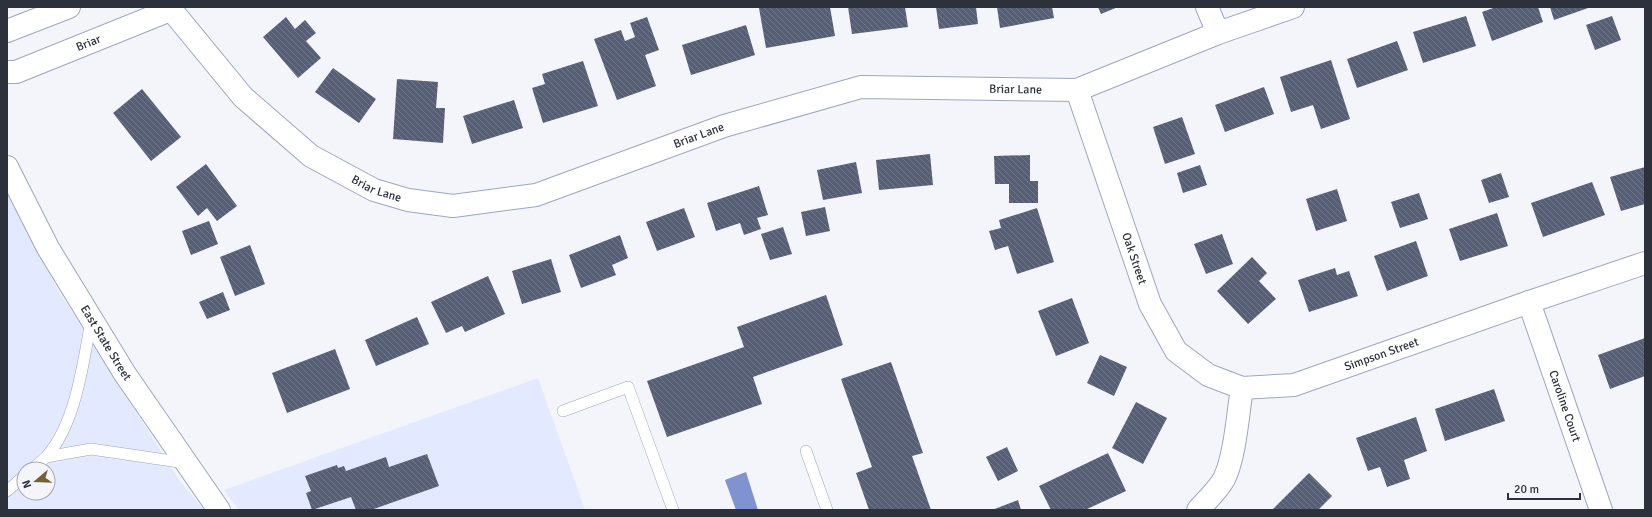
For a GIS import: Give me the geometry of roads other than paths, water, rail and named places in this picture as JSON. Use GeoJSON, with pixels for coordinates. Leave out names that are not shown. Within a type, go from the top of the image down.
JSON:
{"type":"FeatureCollection","features":[{"type":"Feature","properties":{"kind":"street"},"geometry":{"type":"LineString","coordinates":[[7,31],[69,7]]}},
{"type":"Feature","properties":{"kind":"street"},"geometry":{"type":"LineString","coordinates":[[1207,7],[1218,34]]}},
{"type":"Feature","properties":{"kind":"street","name":"Briar Lane"},"geometry":{"type":"LineString","coordinates":[[169,9],[243,97],[311,156],[374,190],[408,200],[453,206],[536,195],[724,126],[861,87],[1077,90],[1218,34],[1293,7]]}},
{"type":"Feature","properties":{"kind":"street","name":"Briar"},"geometry":{"type":"LineString","coordinates":[[7,72],[16,72],[169,9]]}},
{"type":"Feature","properties":{"kind":"street","name":"Oak Street"},"geometry":{"type":"LineString","coordinates":[[1077,90],[1150,304],[1176,351],[1208,375],[1242,388]]}},
{"type":"Feature","properties":{"kind":"street","name":"East State Street"},"geometry":{"type":"LineString","coordinates":[[7,167],[48,248],[91,319],[125,374],[219,510]]}},
{"type":"Feature","properties":{"kind":"street","name":"Simpson Street"},"geometry":{"type":"LineString","coordinates":[[1242,388],[1294,385],[1529,302],[1645,263]]}},
{"type":"Feature","properties":{"kind":"street","name":"Caroline Court"},"geometry":{"type":"LineString","coordinates":[[1529,302],[1601,510]]}},
{"type":"Feature","properties":{"kind":"street"},"geometry":{"type":"LineString","coordinates":[[1198,510],[1214,493],[1224,479],[1231,459],[1242,388]]}},
{"type":"Feature","properties":{"kind":"lane"},"geometry":{"type":"LineString","coordinates":[[41,461],[58,440],[77,394],[91,319]]}},
{"type":"Feature","properties":{"kind":"lane"},"geometry":{"type":"LineString","coordinates":[[562,411],[628,386],[673,510]]}},
{"type":"Feature","properties":{"kind":"lane"},"geometry":{"type":"LineString","coordinates":[[46,457],[91,449],[186,463]]}},
{"type":"Feature","properties":{"kind":"lane"},"geometry":{"type":"LineString","coordinates":[[806,450],[827,510]]}},
{"type":"Feature","properties":{"kind":"lane"},"geometry":{"type":"LineString","coordinates":[[7,491],[16,483]]}},
{"type":"Feature","properties":{"kind":"water"},"geometry":{"type":"Polygon","coordinates":[[[746,472],[758,510],[736,510],[725,480],[746,472]]]}}]}
